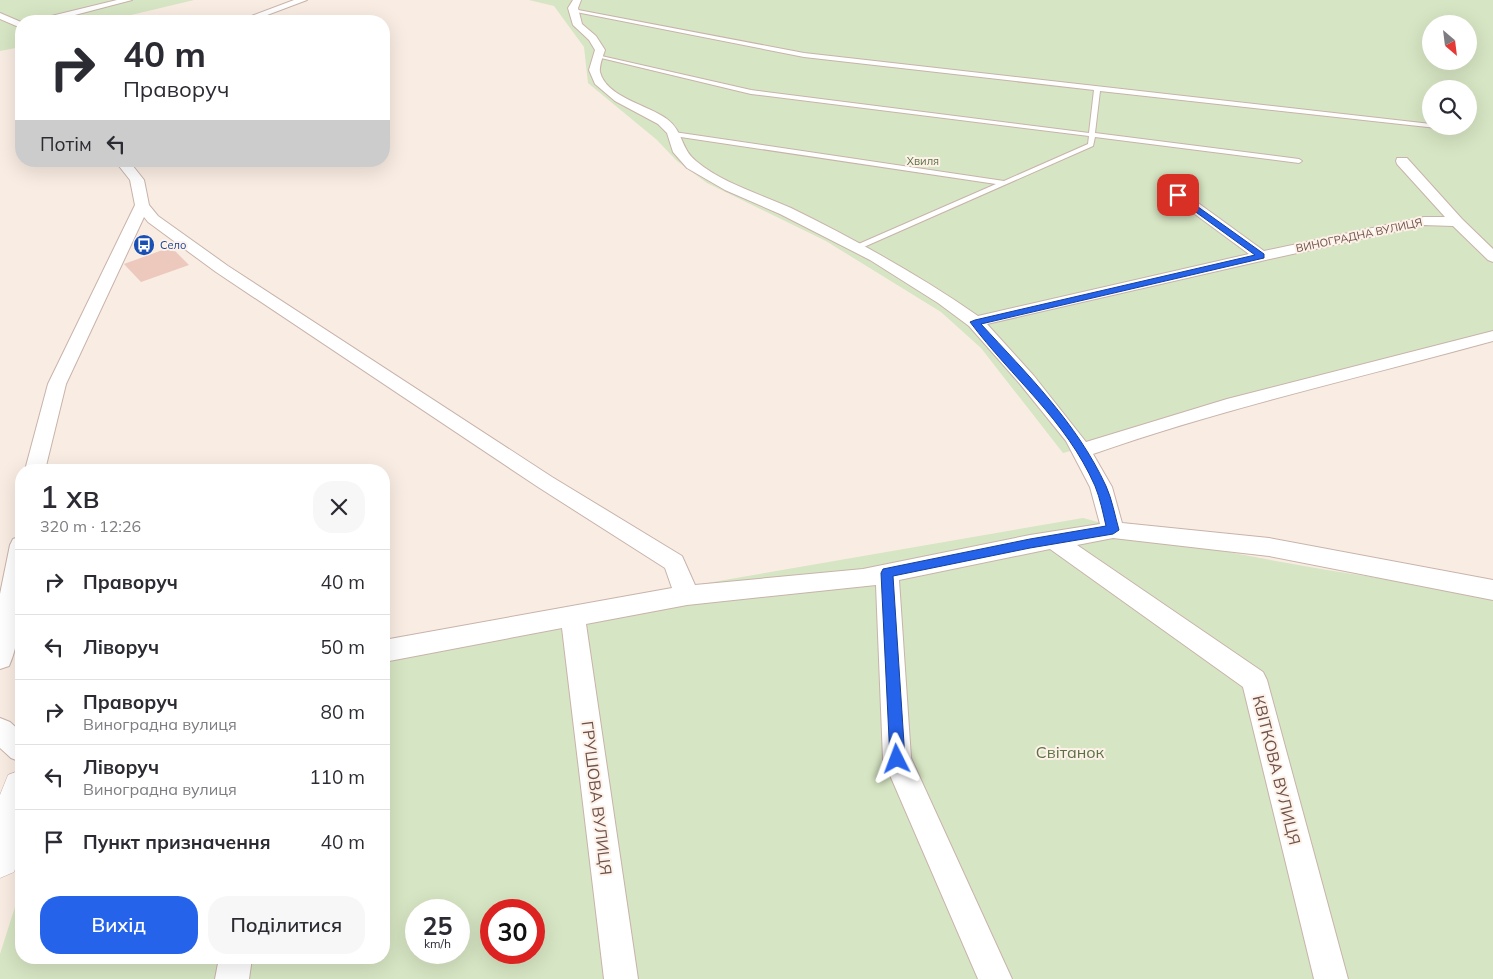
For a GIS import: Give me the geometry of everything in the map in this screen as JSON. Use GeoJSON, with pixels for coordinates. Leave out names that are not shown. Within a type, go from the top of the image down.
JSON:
{"type":"FeatureCollection","features":[{"type":"Feature","properties":{"kind":"street"},"geometry":{"type":"LineString","coordinates":[[260,15],[303,0]]}},
{"type":"Feature","properties":{"kind":"street"},"geometry":{"type":"LineString","coordinates":[[66,15],[122,1]]}},
{"type":"Feature","properties":{"kind":"street"},"geometry":{"type":"LineString","coordinates":[[575,5],[578,25],[593,38],[600,50],[594,70],[598,82],[620,99],[662,121],[673,132],[679,152],[692,165],[730,187],[785,211],[857,248],[944,300],[975,322],[1027,380],[1074,438],[1101,487],[1113,530]]}},
{"type":"Feature","properties":{"kind":"street"},"geometry":{"type":"LineString","coordinates":[[0,16],[15,23]]}},
{"type":"Feature","properties":{"kind":"street"},"geometry":{"type":"LineString","coordinates":[[7,30],[15,28]]}},
{"type":"Feature","properties":{"kind":"street"},"geometry":{"type":"LineString","coordinates":[[1402,162],[1457,222],[1493,257]]}},
{"type":"Feature","properties":{"kind":"street"},"geometry":{"type":"LineString","coordinates":[[37,464],[57,384],[142,205],[141,191],[137,178],[127,167]]}},
{"type":"Feature","properties":{"kind":"street"},"geometry":{"type":"LineString","coordinates":[[1178,195],[1261,256]]}},
{"type":"Feature","properties":{"kind":"street"},"geometry":{"type":"LineString","coordinates":[[142,205],[153,219],[222,269],[545,482],[674,562],[687,595]]}},
{"type":"Feature","properties":{"kind":"street","name":"ВИНОГРАДНА ВУЛИЦЯ"},"geometry":{"type":"LineString","coordinates":[[975,322],[1261,256],[1424,221],[1457,222]]}},
{"type":"Feature","properties":{"kind":"street"},"geometry":{"type":"LineString","coordinates":[[1082,451],[1115,439],[1281,390],[1493,336]]}},
{"type":"Feature","properties":{"kind":"street"},"geometry":{"type":"LineString","coordinates":[[390,650],[687,595],[863,578],[1113,530],[1269,547],[1493,590]]}},
{"type":"Feature","properties":{"kind":"street","name":"КВІТКОВА ВУЛИЦЯ"},"geometry":{"type":"LineString","coordinates":[[1054,540],[1254,680],[1331,979]]}},
{"type":"Feature","properties":{"kind":"street"},"geometry":{"type":"LineString","coordinates":[[887,573],[897,759],[995,979]]}},
{"type":"Feature","properties":{"kind":"street"},"geometry":{"type":"LineString","coordinates":[[0,658],[15,577]]}},
{"type":"Feature","properties":{"kind":"street","name":"ГРУШОВА ВУЛИЦЯ"},"geometry":{"type":"LineString","coordinates":[[574,616],[621,979]]}},
{"type":"Feature","properties":{"kind":"street"},"geometry":{"type":"LineString","coordinates":[[0,731],[15,744]]}},
{"type":"Feature","properties":{"kind":"street"},"geometry":{"type":"LineString","coordinates":[[0,858],[15,808]]}},
{"type":"Feature","properties":{"kind":"street"},"geometry":{"type":"LineString","coordinates":[[232,979],[235,964]]}},
{"type":"Feature","properties":{"kind":"lane"},"geometry":{"type":"LineString","coordinates":[[575,5],[804,55],[1422,124]]}},
{"type":"Feature","properties":{"kind":"lane"},"geometry":{"type":"LineString","coordinates":[[599,56],[751,92],[1299,161]]}},
{"type":"Feature","properties":{"kind":"lane"},"geometry":{"type":"LineString","coordinates":[[857,248],[1091,145],[1097,89]]}},
{"type":"Feature","properties":{"kind":"lane"},"geometry":{"type":"LineString","coordinates":[[674,134],[1004,183]]}},
{"type":"Feature","properties":{"kind":"green space"},"geometry":{"type":"Polygon","coordinates":[[[0,0],[194,0],[131,15],[15,15],[15,48],[0,51],[0,0]]]}},
{"type":"Feature","properties":{"kind":"green space","name":"Хвиля"},"geometry":{"type":"Polygon","coordinates":[[[529,0],[1493,0],[1493,339],[1063,453],[981,348],[941,312],[826,241],[707,183],[677,161],[657,140],[588,83],[584,47],[554,6],[529,0]]]}},
{"type":"Feature","properties":{"kind":"green space","name":"Світанок"},"geometry":{"type":"Polygon","coordinates":[[[1083,518],[1184,543],[1286,563],[1493,595],[1493,979],[0,979],[0,954],[15,907],[15,964],[390,964],[390,648],[655,592],[1083,518]]]}},
{"type":"Feature","properties":{"kind":"building"},"geometry":{"type":"Polygon","coordinates":[[[171,247],[189,265],[141,282],[124,264],[171,247]]]}},
{"type":"Feature","properties":{"kind":"place","name":"Село"},"geometry":{"type":"Point","coordinates":[144,245]}},
{"type":"Feature","properties":{"kind":"route"},"geometry":{"type":"LineString","coordinates":[[897,759],[887,573],[1030,544],[1113,530],[1101,487],[1074,438],[1027,380],[975,322],[1261,256],[1178,195]]}}]}
